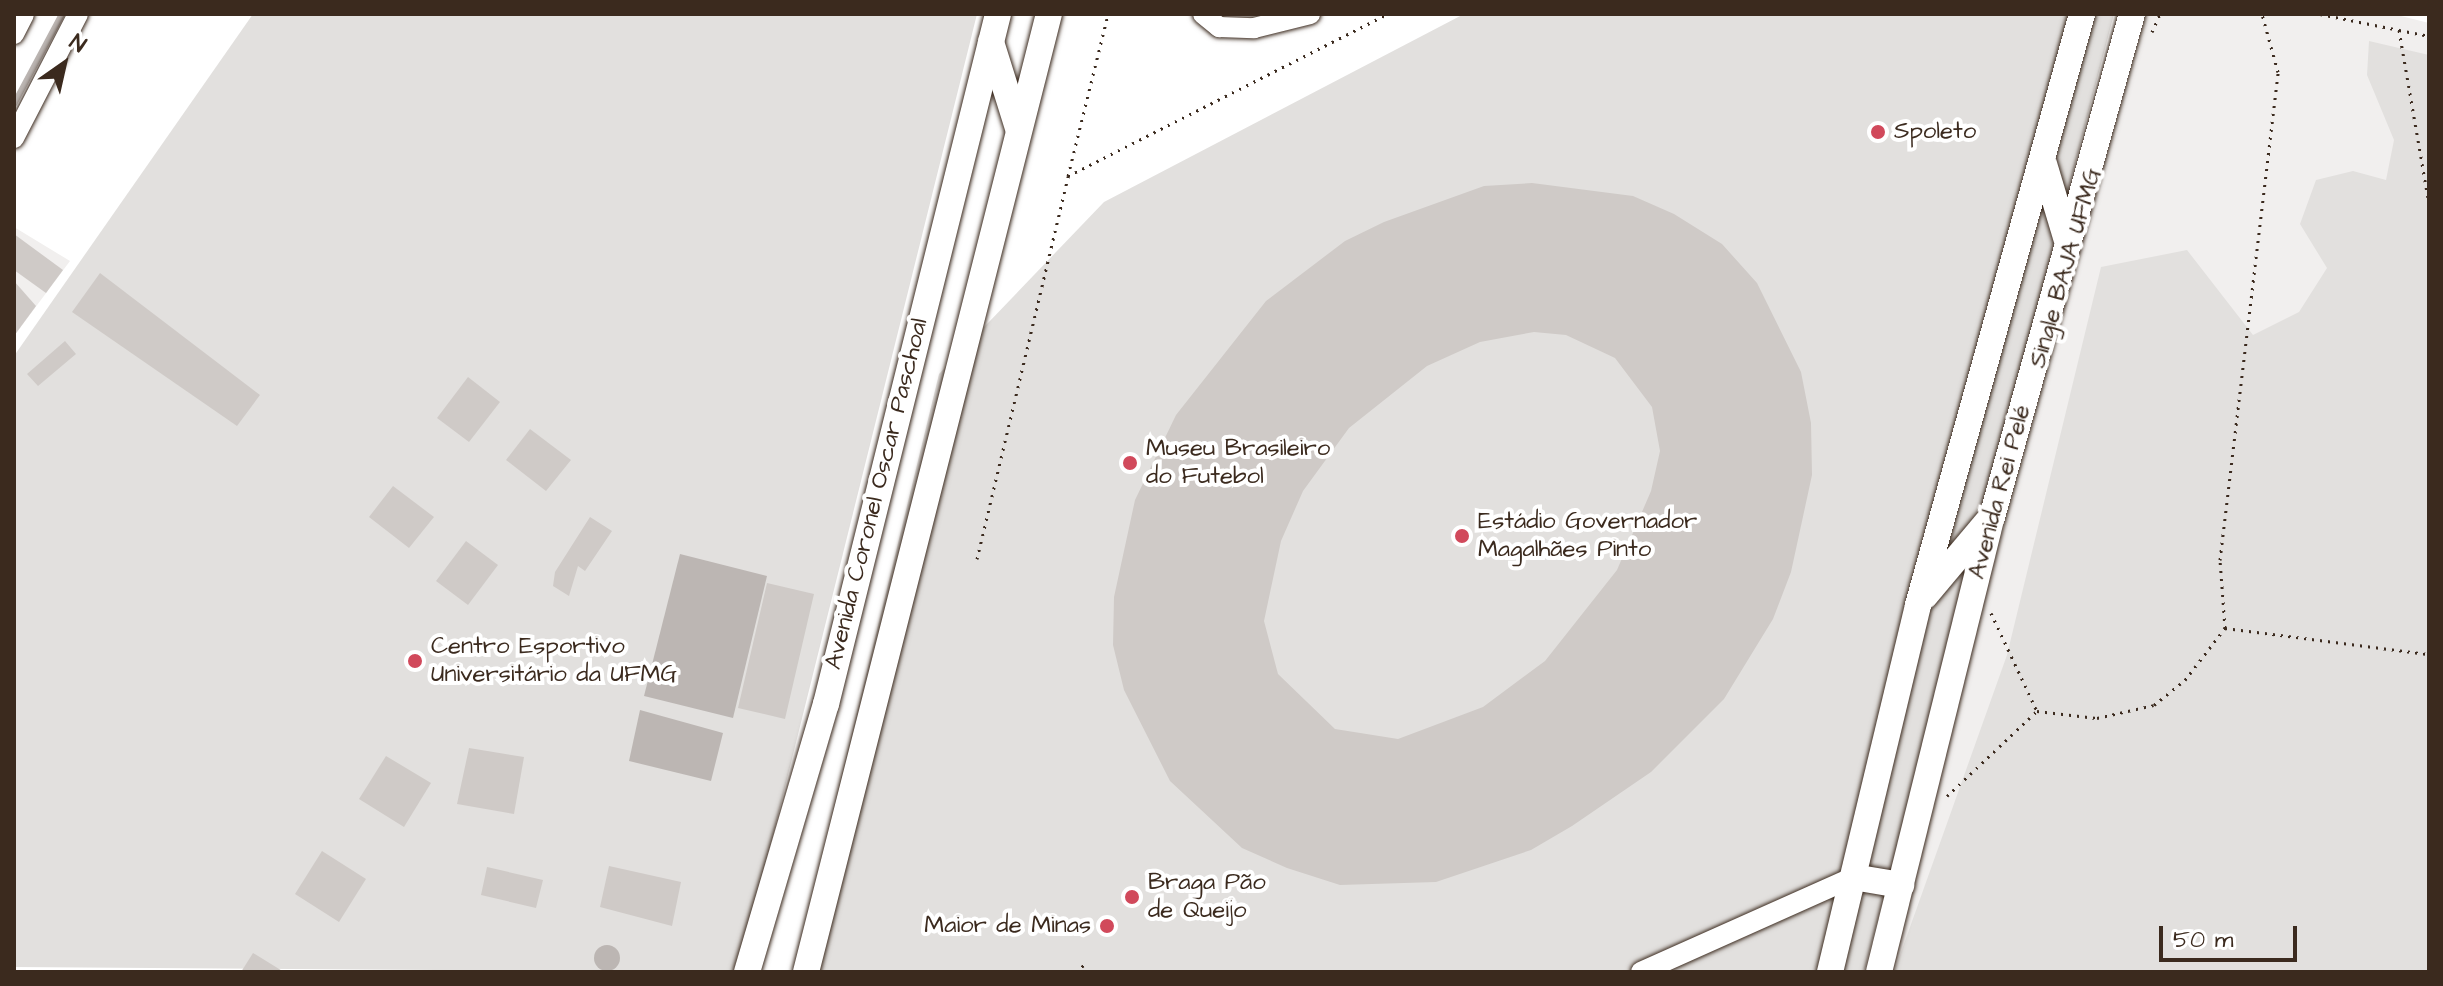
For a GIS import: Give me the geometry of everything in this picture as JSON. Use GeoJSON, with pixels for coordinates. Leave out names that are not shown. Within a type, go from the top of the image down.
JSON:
{"type":"FeatureCollection","features":[{"type":"Feature","properties":{"kind":"main road","name":"Avenida Coronel Oscar Paschoal"},"geometry":{"type":"LineString","coordinates":[[751,970],[826,704],[998,14]]}},
{"type":"Feature","properties":{"kind":"main road","name":"Avenida Coronel Oscar Paschoal"},"geometry":{"type":"LineString","coordinates":[[806,972],[877,681],[1049,14]]}},
{"type":"Feature","properties":{"kind":"main road","name":"Avenida Rei Pelé"},"geometry":{"type":"LineString","coordinates":[[1830,972],[1918,605],[2044,163],[2082,14]]}},
{"type":"Feature","properties":{"kind":"main road","name":"Avenida Rei Pelé"},"geometry":{"type":"LineString","coordinates":[[1879,972],[1992,517],[2132,14]]}},
{"type":"Feature","properties":{"kind":"main road"},"geometry":{"type":"LineString","coordinates":[[991,42],[1018,128]]}},
{"type":"Feature","properties":{"kind":"main road"},"geometry":{"type":"LineString","coordinates":[[2044,163],[2068,244]]}},
{"type":"Feature","properties":{"kind":"main road"},"geometry":{"type":"LineString","coordinates":[[1918,605],[1992,517]]}},
{"type":"Feature","properties":{"kind":"main road"},"geometry":{"type":"LineString","coordinates":[[826,704],[877,681]]}},
{"type":"Feature","properties":{"kind":"main road"},"geometry":{"type":"LineString","coordinates":[[1853,877],[1901,885]]}},
{"type":"Feature","properties":{"kind":"street"},"geometry":{"type":"LineString","coordinates":[[14,33],[24,14]]}},
{"type":"Feature","properties":{"kind":"street"},"geometry":{"type":"LineString","coordinates":[[14,138],[78,14]]}},
{"type":"Feature","properties":{"kind":"street"},"geometry":{"type":"LineString","coordinates":[[1203,14],[1219,27],[1254,28],[1310,14]]}},
{"type":"Feature","properties":{"kind":"street"},"geometry":{"type":"LineString","coordinates":[[1641,972],[1853,877]]}},
{"type":"Feature","properties":{"kind":"path"},"geometry":{"type":"LineString","coordinates":[[977,559],[1108,14]]}},
{"type":"Feature","properties":{"kind":"path"},"geometry":{"type":"LineString","coordinates":[[1068,176],[1388,14]]}},
{"type":"Feature","properties":{"kind":"path"},"geometry":{"type":"LineString","coordinates":[[2150,37],[2160,14]]}},
{"type":"Feature","properties":{"kind":"path"},"geometry":{"type":"LineString","coordinates":[[2037,711],[2097,718],[2154,705],[2185,680],[2225,628],[2220,560],[2278,72],[2262,14]]}},
{"type":"Feature","properties":{"kind":"path"},"geometry":{"type":"LineString","coordinates":[[2320,14],[2429,36]]}},
{"type":"Feature","properties":{"kind":"path"},"geometry":{"type":"LineString","coordinates":[[2399,30],[2429,203]]}},
{"type":"Feature","properties":{"kind":"path"},"geometry":{"type":"LineString","coordinates":[[1989,609],[2037,711]]}},
{"type":"Feature","properties":{"kind":"path"},"geometry":{"type":"LineString","coordinates":[[2225,628],[2429,654]]}},
{"type":"Feature","properties":{"kind":"path"},"geometry":{"type":"LineString","coordinates":[[1942,801],[2037,711]]}},
{"type":"Feature","properties":{"kind":"path"},"geometry":{"type":"LineString","coordinates":[[1076,972],[1086,963]]}},
{"type":"Feature","properties":{"kind":"shaded area","name":"Centro Esportivo Universitário da UFMG"},"geometry":{"type":"Polygon","coordinates":[[[253,14],[977,14],[739,972],[14,967],[14,356],[253,14]]]}},
{"type":"Feature","properties":{"kind":"shaded area"},"geometry":{"type":"Polygon","coordinates":[[[1464,14],[2114,14],[1864,972],[794,972],[939,374],[1104,202],[1464,14]]]}},
{"type":"Feature","properties":{"kind":"shaded area"},"geometry":{"type":"Polygon","coordinates":[[[2146,14],[2393,14],[2429,23],[2429,972],[1881,972],[2146,14]]]}},
{"type":"Feature","properties":{"kind":"shaded area"},"geometry":{"type":"Polygon","coordinates":[[[2369,41],[2429,55],[2429,972],[1894,972],[2007,655],[2101,267],[2187,250],[2253,335],[2299,312],[2327,268],[2300,224],[2316,180],[2353,171],[2386,180],[2394,140],[2367,75],[2369,41]]]}},
{"type":"Feature","properties":{"kind":"shaded area"},"geometry":{"type":"Polygon","coordinates":[[[14,227],[70,261],[14,336],[14,227]]]}},
{"type":"Feature","properties":{"kind":"shaded area"},"geometry":{"type":"Polygon","coordinates":[[[680,554],[767,576],[733,718],[644,696],[680,554]]]}},
{"type":"Feature","properties":{"kind":"shaded area"},"geometry":{"type":"Polygon","coordinates":[[[640,710],[723,733],[711,781],[629,761],[640,710]]]}},
{"type":"Feature","properties":{"kind":"shaded area"},"geometry":{"type":"Polygon","coordinates":[[[607,945],[616,949],[620,958],[616,967],[607,971],[598,967],[594,958],[598,949],[607,945]]]}},
{"type":"Feature","properties":{"kind":"building","name":"Estádio Governador Magalhães Pinto"},"geometry":{"type":"Polygon","coordinates":[[[1532,183],[1633,196],[1674,214],[1722,244],[1757,283],[1801,372],[1811,423],[1812,475],[1791,572],[1773,619],[1724,699],[1651,772],[1531,850],[1436,882],[1340,885],[1287,868],[1242,848],[1170,781],[1124,690],[1113,645],[1114,597],[1135,500],[1176,415],[1266,301],[1345,241],[1384,222],[1484,186],[1532,183]],[[1534,332],[1480,342],[1427,366],[1349,428],[1303,491],[1281,541],[1264,621],[1278,674],[1335,729],[1398,739],[1483,707],[1545,661],[1617,570],[1651,491],[1660,451],[1652,407],[1615,358],[1566,335],[1534,332]]]}},
{"type":"Feature","properties":{"kind":"building"},"geometry":{"type":"Polygon","coordinates":[[[14,234],[63,270],[46,293],[14,270],[14,234]]]}},
{"type":"Feature","properties":{"kind":"building"},"geometry":{"type":"Polygon","coordinates":[[[100,273],[260,395],[237,426],[72,312],[100,273]]]}},
{"type":"Feature","properties":{"kind":"building"},"geometry":{"type":"Polygon","coordinates":[[[14,281],[36,306],[14,336],[14,281]]]}},
{"type":"Feature","properties":{"kind":"building"},"geometry":{"type":"Polygon","coordinates":[[[65,341],[76,354],[38,386],[27,374],[65,341]]]}},
{"type":"Feature","properties":{"kind":"building"},"geometry":{"type":"Polygon","coordinates":[[[468,377],[500,402],[469,442],[437,418],[468,377]]]}},
{"type":"Feature","properties":{"kind":"building"},"geometry":{"type":"Polygon","coordinates":[[[530,429],[571,460],[546,491],[506,460],[530,429]]]}},
{"type":"Feature","properties":{"kind":"building"},"geometry":{"type":"Polygon","coordinates":[[[393,486],[434,517],[409,548],[369,517],[393,486]]]}},
{"type":"Feature","properties":{"kind":"building"},"geometry":{"type":"Polygon","coordinates":[[[590,517],[612,531],[585,571],[578,566],[569,596],[553,586],[555,572],[590,517]]]}},
{"type":"Feature","properties":{"kind":"building"},"geometry":{"type":"Polygon","coordinates":[[[466,541],[498,565],[468,605],[436,581],[466,541]]]}},
{"type":"Feature","properties":{"kind":"building"},"geometry":{"type":"Polygon","coordinates":[[[767,583],[814,594],[785,719],[738,708],[767,583]]]}},
{"type":"Feature","properties":{"kind":"building"},"geometry":{"type":"Polygon","coordinates":[[[469,748],[524,757],[514,814],[457,804],[469,748]]]}},
{"type":"Feature","properties":{"kind":"building"},"geometry":{"type":"Polygon","coordinates":[[[386,756],[431,783],[404,827],[359,799],[386,756]]]}},
{"type":"Feature","properties":{"kind":"building"},"geometry":{"type":"Polygon","coordinates":[[[322,851],[366,879],[339,922],[295,894],[322,851]]]}},
{"type":"Feature","properties":{"kind":"building"},"geometry":{"type":"Polygon","coordinates":[[[609,866],[681,882],[672,926],[600,907],[609,866]]]}},
{"type":"Feature","properties":{"kind":"building"},"geometry":{"type":"Polygon","coordinates":[[[487,867],[543,880],[536,908],[481,895],[487,867]]]}},
{"type":"Feature","properties":{"kind":"building"},"geometry":{"type":"Polygon","coordinates":[[[253,953],[284,972],[241,972],[253,953]]]}},
{"type":"Feature","properties":{"kind":"waterway"},"geometry":{"type":"LineString","coordinates":[[14,104],[62,14]]}},
{"type":"Feature","properties":{"kind":"place","name":"Spoleto"},"geometry":{"type":"Point","coordinates":[1878,132]}},
{"type":"Feature","properties":{"kind":"place","name":"Museu Brasileiro do Futebol"},"geometry":{"type":"Point","coordinates":[1130,463]}},
{"type":"Feature","properties":{"kind":"place","name":"Estádio Governador Magalhães Pinto"},"geometry":{"type":"Point","coordinates":[1462,536]}},
{"type":"Feature","properties":{"kind":"place","name":"Centro Esportivo Universitário da UFMG"},"geometry":{"type":"Point","coordinates":[415,661]}},
{"type":"Feature","properties":{"kind":"place","name":"Braga Pão de Queijo"},"geometry":{"type":"Point","coordinates":[1132,897]}},
{"type":"Feature","properties":{"kind":"place","name":"Maior de Minas"},"geometry":{"type":"Point","coordinates":[1107,926]}}]}
